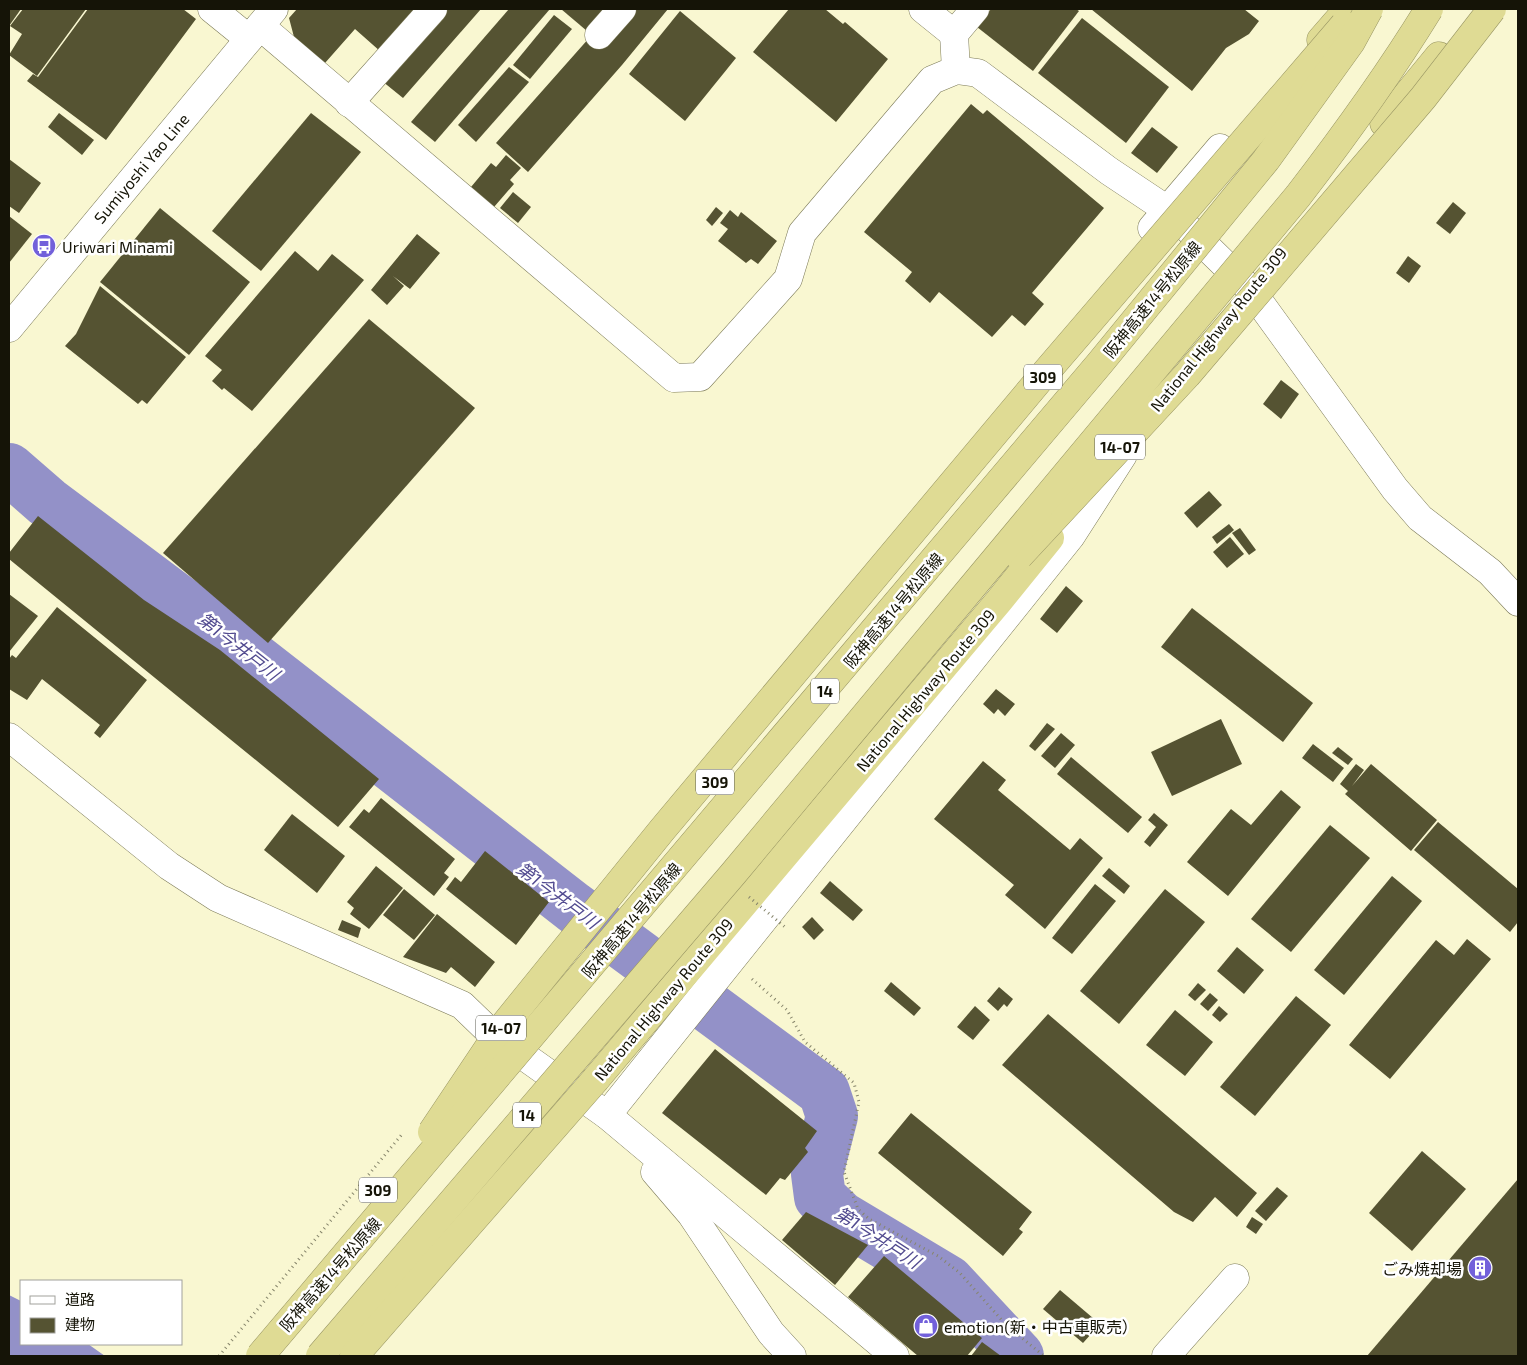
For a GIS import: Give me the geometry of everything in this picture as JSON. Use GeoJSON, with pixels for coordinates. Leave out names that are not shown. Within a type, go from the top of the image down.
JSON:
{"type":"FeatureCollection","features":[{"type":"Feature","properties":{"kind":"highway","name":"309"},"geometry":{"type":"LineString","coordinates":[[242,1356],[914,540],[1169,212],[1348,9]]}},
{"type":"Feature","properties":{"kind":"highway","name":"14-07"},"geometry":{"type":"LineString","coordinates":[[359,1241],[501,1029],[662,830],[1040,380],[1358,9]]}},
{"type":"Feature","properties":{"kind":"highway","name":"阪神高速14号松原線"},"geometry":{"type":"LineString","coordinates":[[260,1356],[1100,363],[1266,160],[1351,42],[1370,9]]}},
{"type":"Feature","properties":{"kind":"highway","name":"14"},"geometry":{"type":"LineString","coordinates":[[320,1356],[733,874],[1298,196],[1353,125],[1400,57],[1429,9]]}},
{"type":"Feature","properties":{"kind":"highway","name":"National Highway Route 309"},"geometry":{"type":"LineString","coordinates":[[354,1356],[596,1079],[999,601],[1478,9]]}},
{"type":"Feature","properties":{"kind":"highway","name":"14-07"},"geometry":{"type":"LineString","coordinates":[[733,874],[1021,554],[1187,375],[1423,98],[1492,9]]}},
{"type":"Feature","properties":{"kind":"street"},"geometry":{"type":"LineString","coordinates":[[212,9],[261,25],[349,103],[674,378],[700,377],[788,279],[802,233],[932,80],[956,70],[978,73],[1169,212],[1250,289],[1395,490],[1420,518],[1490,572],[1518,602]]}},
{"type":"Feature","properties":{"kind":"street"},"geometry":{"type":"LineString","coordinates":[[349,103],[433,9]]}},
{"type":"Feature","properties":{"kind":"street"},"geometry":{"type":"LineString","coordinates":[[599,35],[622,9]]}},
{"type":"Feature","properties":{"kind":"street"},"geometry":{"type":"LineString","coordinates":[[923,9],[954,34]]}},
{"type":"Feature","properties":{"kind":"street"},"geometry":{"type":"LineString","coordinates":[[956,70],[954,34],[975,9]]}},
{"type":"Feature","properties":{"kind":"street"},"geometry":{"type":"LineString","coordinates":[[490,1032],[1169,212],[1341,9]]}},
{"type":"Feature","properties":{"kind":"street","name":"Sumiyoshi Yao Line"},"geometry":{"type":"LineString","coordinates":[[9,328],[261,25]]}},
{"type":"Feature","properties":{"kind":"street"},"geometry":{"type":"LineString","coordinates":[[608,1115],[1071,536],[1146,418]]}},
{"type":"Feature","properties":{"kind":"street"},"geometry":{"type":"LineString","coordinates":[[9,737],[169,866],[218,898],[462,1005],[490,1032],[608,1115],[895,1356]]}},
{"type":"Feature","properties":{"kind":"street"},"geometry":{"type":"LineString","coordinates":[[608,1115],[691,1214],[771,1333],[792,1356]]}},
{"type":"Feature","properties":{"kind":"street"},"geometry":{"type":"LineString","coordinates":[[1166,1356],[1235,1278]]}},
{"type":"Feature","properties":{"kind":"path"},"geometry":{"type":"LineString","coordinates":[[730,961],[787,1010],[805,1042],[854,1083],[859,1102],[844,1172],[858,1209],[869,1219],[938,1256],[960,1273],[1006,1325],[1044,1356]]}},
{"type":"Feature","properties":{"kind":"water"},"geometry":{"type":"Polygon","coordinates":[[[9,1295],[20,1300],[20,1345],[89,1345],[105,1356],[9,1356],[9,1295]]]}},
{"type":"Feature","properties":{"kind":"building"},"geometry":{"type":"Polygon","coordinates":[[[9,9],[21,9],[9,26],[9,9]]]}},
{"type":"Feature","properties":{"kind":"building"},"geometry":{"type":"Polygon","coordinates":[[[23,9],[86,9],[37,76],[9,55],[22,34],[10,26],[23,9]]]}},
{"type":"Feature","properties":{"kind":"building"},"geometry":{"type":"Polygon","coordinates":[[[88,9],[183,9],[196,19],[106,140],[27,81],[33,74],[38,77],[88,9]]]}},
{"type":"Feature","properties":{"kind":"building"},"geometry":{"type":"Polygon","coordinates":[[[297,9],[420,9],[381,52],[355,29],[325,63],[294,37],[289,18],[297,9]]]}},
{"type":"Feature","properties":{"kind":"building"},"geometry":{"type":"Polygon","coordinates":[[[448,9],[481,9],[403,98],[382,81],[448,9]]]}},
{"type":"Feature","properties":{"kind":"building"},"geometry":{"type":"Polygon","coordinates":[[[509,9],[550,9],[435,142],[411,122],[509,9]]]}},
{"type":"Feature","properties":{"kind":"building"},"geometry":{"type":"Polygon","coordinates":[[[561,9],[606,9],[587,31],[561,9]]]}},
{"type":"Feature","properties":{"kind":"building"},"geometry":{"type":"Polygon","coordinates":[[[635,9],[668,9],[622,65],[528,172],[496,143],[590,37],[603,48],[635,9]]]}},
{"type":"Feature","properties":{"kind":"building"},"geometry":{"type":"Polygon","coordinates":[[[789,9],[825,9],[843,24],[845,22],[888,59],[836,122],[753,52],[789,9]]]}},
{"type":"Feature","properties":{"kind":"building"},"geometry":{"type":"Polygon","coordinates":[[[991,9],[1076,9],[1079,11],[1033,71],[977,27],[991,9]]]}},
{"type":"Feature","properties":{"kind":"building"},"geometry":{"type":"Polygon","coordinates":[[[1091,9],[1244,9],[1259,21],[1249,34],[1226,48],[1192,91],[1091,9]]]}},
{"type":"Feature","properties":{"kind":"building"},"geometry":{"type":"Polygon","coordinates":[[[680,11],[736,58],[685,121],[629,74],[680,11]]]}},
{"type":"Feature","properties":{"kind":"building"},"geometry":{"type":"Polygon","coordinates":[[[554,15],[572,29],[530,79],[513,65],[554,15]]]}},
{"type":"Feature","properties":{"kind":"building"},"geometry":{"type":"Polygon","coordinates":[[[1082,18],[1169,87],[1126,143],[1038,73],[1082,18]]]}},
{"type":"Feature","properties":{"kind":"building"},"geometry":{"type":"Polygon","coordinates":[[[509,67],[529,82],[476,142],[458,125],[509,67]]]}},
{"type":"Feature","properties":{"kind":"building"},"geometry":{"type":"Polygon","coordinates":[[[971,104],[983,114],[987,110],[1104,208],[1032,293],[1044,304],[1025,326],[1012,315],[992,337],[939,292],[930,303],[905,281],[912,272],[864,232],[971,104]]]}},
{"type":"Feature","properties":{"kind":"building"},"geometry":{"type":"Polygon","coordinates":[[[59,113],[94,140],[82,155],[48,127],[59,113]]]}},
{"type":"Feature","properties":{"kind":"building"},"geometry":{"type":"Polygon","coordinates":[[[311,113],[361,152],[261,271],[212,231],[311,113]]]}},
{"type":"Feature","properties":{"kind":"building"},"geometry":{"type":"Polygon","coordinates":[[[1152,127],[1178,147],[1157,173],[1131,153],[1152,127]]]}},
{"type":"Feature","properties":{"kind":"building"},"geometry":{"type":"Polygon","coordinates":[[[506,155],[521,168],[510,180],[514,184],[494,207],[471,187],[491,163],[496,167],[506,155]]]}},
{"type":"Feature","properties":{"kind":"building"},"geometry":{"type":"Polygon","coordinates":[[[9,159],[41,183],[19,213],[9,206],[9,159]]]}},
{"type":"Feature","properties":{"kind":"building"},"geometry":{"type":"Polygon","coordinates":[[[513,192],[531,207],[518,223],[500,208],[513,192]]]}},
{"type":"Feature","properties":{"kind":"building"},"geometry":{"type":"Polygon","coordinates":[[[1453,202],[1466,213],[1450,234],[1436,223],[1453,202]]]}},
{"type":"Feature","properties":{"kind":"building"},"geometry":{"type":"Polygon","coordinates":[[[716,207],[723,213],[712,226],[706,220],[716,207]]]}},
{"type":"Feature","properties":{"kind":"building"},"geometry":{"type":"Polygon","coordinates":[[[160,208],[250,282],[189,355],[100,282],[160,208]]]}},
{"type":"Feature","properties":{"kind":"building"},"geometry":{"type":"Polygon","coordinates":[[[730,210],[738,217],[741,212],[777,241],[758,264],[751,259],[746,263],[718,241],[728,229],[720,223],[730,210]]]}},
{"type":"Feature","properties":{"kind":"building"},"geometry":{"type":"Polygon","coordinates":[[[9,216],[32,234],[9,263],[9,216]]]}},
{"type":"Feature","properties":{"kind":"building"},"geometry":{"type":"Polygon","coordinates":[[[417,234],[440,253],[410,289],[393,276],[404,286],[387,305],[371,290],[417,234]]]}},
{"type":"Feature","properties":{"kind":"building"},"geometry":{"type":"Polygon","coordinates":[[[295,251],[318,271],[332,254],[364,280],[252,411],[224,388],[222,390],[212,381],[222,370],[205,356],[295,251]]]}},
{"type":"Feature","properties":{"kind":"building"},"geometry":{"type":"Polygon","coordinates":[[[1408,256],[1421,266],[1409,283],[1396,273],[1408,256]]]}},
{"type":"Feature","properties":{"kind":"building"},"geometry":{"type":"Polygon","coordinates":[[[100,286],[186,357],[147,404],[142,400],[138,404],[65,346],[76,334],[100,286]]]}},
{"type":"Feature","properties":{"kind":"building"},"geometry":{"type":"Polygon","coordinates":[[[369,319],[475,408],[268,643],[163,553],[369,319]]]}},
{"type":"Feature","properties":{"kind":"building"},"geometry":{"type":"Polygon","coordinates":[[[1281,380],[1299,394],[1281,419],[1263,404],[1281,380]]]}},
{"type":"Feature","properties":{"kind":"building"},"geometry":{"type":"Polygon","coordinates":[[[1209,491],[1222,505],[1197,528],[1184,513],[1209,491]]]}},
{"type":"Feature","properties":{"kind":"building"},"geometry":{"type":"Polygon","coordinates":[[[38,516],[144,600],[220,650],[379,779],[338,827],[9,559],[9,553],[38,516]]]}},
{"type":"Feature","properties":{"kind":"building"},"geometry":{"type":"Polygon","coordinates":[[[1229,524],[1234,530],[1217,544],[1212,537],[1229,524]]]}},
{"type":"Feature","properties":{"kind":"building"},"geometry":{"type":"Polygon","coordinates":[[[1240,528],[1256,550],[1249,555],[1232,533],[1240,528]]]}},
{"type":"Feature","properties":{"kind":"building"},"geometry":{"type":"Polygon","coordinates":[[[1230,537],[1244,554],[1227,568],[1213,552],[1230,537]]]}},
{"type":"Feature","properties":{"kind":"building"},"geometry":{"type":"Polygon","coordinates":[[[1066,586],[1083,601],[1057,633],[1040,619],[1066,586]]]}},
{"type":"Feature","properties":{"kind":"building"},"geometry":{"type":"Polygon","coordinates":[[[9,594],[38,616],[9,652],[9,594]]]}},
{"type":"Feature","properties":{"kind":"building"},"geometry":{"type":"Polygon","coordinates":[[[57,607],[147,680],[100,738],[94,733],[100,725],[42,679],[27,700],[9,689],[9,659],[12,655],[16,658],[57,607]]]}},
{"type":"Feature","properties":{"kind":"building"},"geometry":{"type":"Polygon","coordinates":[[[1192,608],[1313,703],[1283,742],[1161,647],[1192,608]]]}},
{"type":"Feature","properties":{"kind":"building"},"geometry":{"type":"Polygon","coordinates":[[[996,689],[1015,704],[1005,716],[998,709],[994,714],[983,704],[996,689]]]}},
{"type":"Feature","properties":{"kind":"building"},"geometry":{"type":"Polygon","coordinates":[[[1221,719],[1242,764],[1172,796],[1151,752],[1221,719]]]}},
{"type":"Feature","properties":{"kind":"building"},"geometry":{"type":"Polygon","coordinates":[[[1047,723],[1055,729],[1035,751],[1029,746],[1047,723]]]}},
{"type":"Feature","properties":{"kind":"building"},"geometry":{"type":"Polygon","coordinates":[[[1061,733],[1075,745],[1055,768],[1041,756],[1061,733]]]}},
{"type":"Feature","properties":{"kind":"building"},"geometry":{"type":"Polygon","coordinates":[[[1313,744],[1344,768],[1333,782],[1302,758],[1313,744]]]}},
{"type":"Feature","properties":{"kind":"building"},"geometry":{"type":"Polygon","coordinates":[[[1338,747],[1353,759],[1348,765],[1332,753],[1338,747]]]}},
{"type":"Feature","properties":{"kind":"building"},"geometry":{"type":"Polygon","coordinates":[[[1071,757],[1142,817],[1128,833],[1057,774],[1071,757]]]}},
{"type":"Feature","properties":{"kind":"building"},"geometry":{"type":"Polygon","coordinates":[[[983,761],[1006,780],[998,790],[1070,850],[1080,838],[1103,858],[1045,929],[1005,895],[1014,885],[934,819],[983,761]]]}},
{"type":"Feature","properties":{"kind":"building"},"geometry":{"type":"Polygon","coordinates":[[[1356,764],[1364,770],[1352,786],[1371,764],[1437,820],[1411,851],[1345,794],[1348,791],[1340,784],[1356,764]]]}},
{"type":"Feature","properties":{"kind":"building"},"geometry":{"type":"Polygon","coordinates":[[[1281,790],[1301,807],[1228,896],[1187,862],[1231,809],[1251,825],[1281,790]]]}},
{"type":"Feature","properties":{"kind":"building"},"geometry":{"type":"Polygon","coordinates":[[[381,798],[455,859],[444,873],[449,877],[434,896],[349,827],[364,809],[369,813],[381,798]]]}},
{"type":"Feature","properties":{"kind":"building"},"geometry":{"type":"Polygon","coordinates":[[[1154,813],[1168,825],[1150,847],[1144,842],[1156,827],[1148,820],[1154,813]]]}},
{"type":"Feature","properties":{"kind":"building"},"geometry":{"type":"Polygon","coordinates":[[[292,814],[345,856],[317,893],[264,850],[292,814]]]}},
{"type":"Feature","properties":{"kind":"building"},"geometry":{"type":"Polygon","coordinates":[[[1438,822],[1518,889],[1518,922],[1510,932],[1414,850],[1438,822]]]}},
{"type":"Feature","properties":{"kind":"building"},"geometry":{"type":"Polygon","coordinates":[[[1330,825],[1370,858],[1291,952],[1251,919],[1330,825]]]}},
{"type":"Feature","properties":{"kind":"building"},"geometry":{"type":"Polygon","coordinates":[[[485,851],[549,902],[516,945],[446,889],[455,877],[461,882],[485,851]]]}},
{"type":"Feature","properties":{"kind":"building"},"geometry":{"type":"Polygon","coordinates":[[[376,866],[403,888],[369,929],[350,914],[354,908],[347,902],[376,866]]]}},
{"type":"Feature","properties":{"kind":"building"},"geometry":{"type":"Polygon","coordinates":[[[1109,868],[1130,886],[1124,894],[1102,876],[1109,868]]]}},
{"type":"Feature","properties":{"kind":"building"},"geometry":{"type":"Polygon","coordinates":[[[1392,876],[1422,901],[1344,995],[1314,970],[1392,876]]]}},
{"type":"Feature","properties":{"kind":"building"},"geometry":{"type":"Polygon","coordinates":[[[830,881],[863,910],[853,921],[820,893],[830,881]]]}},
{"type":"Feature","properties":{"kind":"building"},"geometry":{"type":"Polygon","coordinates":[[[1095,884],[1116,901],[1072,954],[1052,938],[1095,884]]]}},
{"type":"Feature","properties":{"kind":"building"},"geometry":{"type":"Polygon","coordinates":[[[404,889],[435,915],[414,940],[383,915],[404,889]]]}},
{"type":"Feature","properties":{"kind":"building"},"geometry":{"type":"Polygon","coordinates":[[[1165,889],[1205,922],[1119,1024],[1080,991],[1165,889]]]}},
{"type":"Feature","properties":{"kind":"building"},"geometry":{"type":"Polygon","coordinates":[[[437,914],[495,962],[475,987],[451,967],[446,973],[403,957],[437,914]]]}},
{"type":"Feature","properties":{"kind":"building"},"geometry":{"type":"Polygon","coordinates":[[[812,917],[824,930],[814,940],[802,927],[812,917]]]}},
{"type":"Feature","properties":{"kind":"building"},"geometry":{"type":"Polygon","coordinates":[[[342,920],[361,928],[358,938],[338,930],[342,920]]]}},
{"type":"Feature","properties":{"kind":"building"},"geometry":{"type":"Polygon","coordinates":[[[1467,939],[1491,959],[1390,1079],[1349,1045],[1436,940],[1454,955],[1467,939]]]}},
{"type":"Feature","properties":{"kind":"building"},"geometry":{"type":"Polygon","coordinates":[[[1237,947],[1264,970],[1244,994],[1217,971],[1237,947]]]}},
{"type":"Feature","properties":{"kind":"building"},"geometry":{"type":"Polygon","coordinates":[[[891,982],[921,1008],[914,1016],[884,991],[891,982]]]}},
{"type":"Feature","properties":{"kind":"building"},"geometry":{"type":"Polygon","coordinates":[[[1198,983],[1206,990],[1195,1001],[1188,995],[1198,983]]]}},
{"type":"Feature","properties":{"kind":"building"},"geometry":{"type":"Polygon","coordinates":[[[999,987],[1013,999],[1007,1007],[1004,1004],[998,1011],[987,1001],[999,987]]]}},
{"type":"Feature","properties":{"kind":"building"},"geometry":{"type":"Polygon","coordinates":[[[1210,993],[1218,1000],[1208,1011],[1200,1004],[1210,993]]]}},
{"type":"Feature","properties":{"kind":"building"},"geometry":{"type":"Polygon","coordinates":[[[1296,996],[1331,1025],[1255,1116],[1220,1087],[1296,996]]]}},
{"type":"Feature","properties":{"kind":"building"},"geometry":{"type":"Polygon","coordinates":[[[975,1006],[990,1020],[973,1040],[957,1027],[975,1006]]]}},
{"type":"Feature","properties":{"kind":"building"},"geometry":{"type":"Polygon","coordinates":[[[1219,1006],[1228,1014],[1220,1022],[1212,1015],[1219,1006]]]}},
{"type":"Feature","properties":{"kind":"building"},"geometry":{"type":"Polygon","coordinates":[[[1175,1010],[1213,1042],[1185,1076],[1146,1045],[1175,1010]]]}},
{"type":"Feature","properties":{"kind":"building"},"geometry":{"type":"Polygon","coordinates":[[[1048,1014],[1257,1193],[1237,1217],[1215,1197],[1193,1222],[1174,1212],[1002,1065],[1048,1014]]]}},
{"type":"Feature","properties":{"kind":"building"},"geometry":{"type":"Polygon","coordinates":[[[715,1049],[817,1131],[805,1148],[808,1152],[785,1180],[780,1178],[766,1195],[662,1113],[715,1049]]]}},
{"type":"Feature","properties":{"kind":"building"},"geometry":{"type":"Polygon","coordinates":[[[911,1113],[1032,1212],[1019,1229],[1023,1232],[1003,1256],[878,1153],[911,1113]]]}},
{"type":"Feature","properties":{"kind":"building"},"geometry":{"type":"Polygon","coordinates":[[[1422,1151],[1466,1189],[1412,1251],[1369,1213],[1422,1151]]]}},
{"type":"Feature","properties":{"kind":"building","name":"ごみ焼却場"},"geometry":{"type":"Polygon","coordinates":[[[1518,1179],[1518,1356],[1367,1356],[1518,1179]]]}},
{"type":"Feature","properties":{"kind":"building"},"geometry":{"type":"Polygon","coordinates":[[[1277,1187],[1288,1196],[1266,1221],[1255,1211],[1277,1187]]]}},
{"type":"Feature","properties":{"kind":"building"},"geometry":{"type":"Polygon","coordinates":[[[806,1212],[868,1245],[835,1285],[782,1240],[806,1212]]]}},
{"type":"Feature","properties":{"kind":"building"},"geometry":{"type":"Polygon","coordinates":[[[1252,1217],[1263,1224],[1256,1234],[1246,1227],[1252,1217]]]}},
{"type":"Feature","properties":{"kind":"building"},"geometry":{"type":"Polygon","coordinates":[[[884,1256],[982,1338],[967,1356],[918,1356],[848,1297],[884,1256]]]}},
{"type":"Feature","properties":{"kind":"building"},"geometry":{"type":"Polygon","coordinates":[[[1060,1290],[1100,1324],[1083,1343],[1043,1309],[1060,1290]]]}},
{"type":"Feature","properties":{"kind":"building"},"geometry":{"type":"Polygon","coordinates":[[[982,1342],[1001,1356],[971,1356],[982,1342]]]}},
{"type":"Feature","properties":{"kind":"waterway","name":"第1今井戸川"},"geometry":{"type":"LineString","coordinates":[[9,469],[47,502],[206,621],[573,907],[824,1092],[832,1116],[817,1174],[820,1197],[841,1217],[948,1281],[1018,1356]]}},
{"type":"Feature","properties":{"kind":"place","name":"Uriwari Minami"},"geometry":{"type":"Point","coordinates":[44,246]}},
{"type":"Feature","properties":{"kind":"place","name":"ごみ焼却場"},"geometry":{"type":"Point","coordinates":[1480,1268]}},
{"type":"Feature","properties":{"kind":"place","name":"emotion(新・中古車販売）"},"geometry":{"type":"Point","coordinates":[926,1326]}}]}
